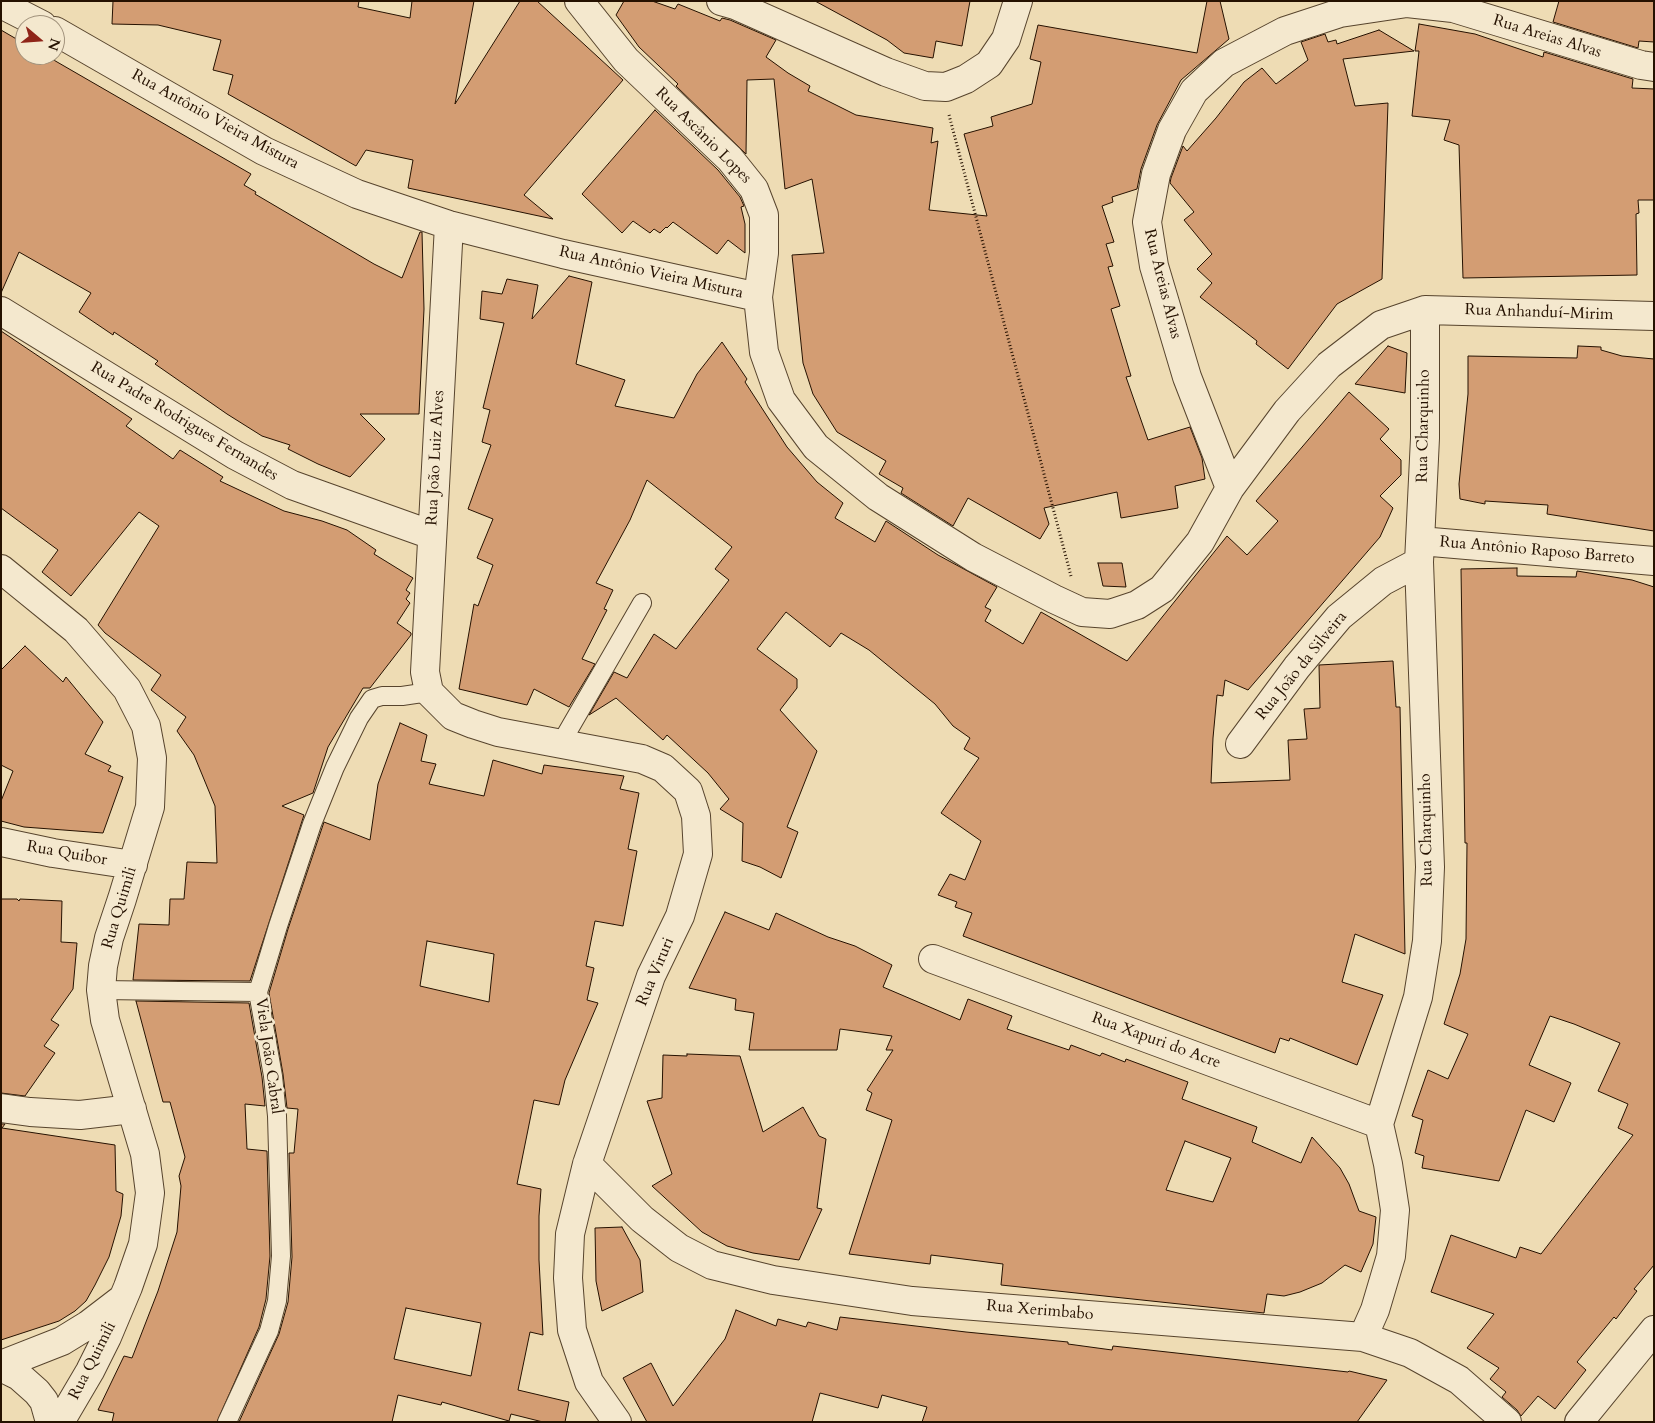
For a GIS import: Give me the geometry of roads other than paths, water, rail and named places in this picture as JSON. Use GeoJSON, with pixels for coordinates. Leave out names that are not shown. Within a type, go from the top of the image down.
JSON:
{"type":"FeatureCollection","features":[{"type":"Feature","properties":{"kind":"street","name":"Rua Ascânio Lopes"},"geometry":{"type":"LineString","coordinates":[[579,1],[626,60],[730,159],[754,188],[764,215],[764,253],[758,297]]}},
{"type":"Feature","properties":{"kind":"street"},"geometry":{"type":"LineString","coordinates":[[721,1],[886,72],[925,86],[946,87],[966,79],[989,64],[1006,39],[1018,1]]}},
{"type":"Feature","properties":{"kind":"street","name":"Rua Areias Alvas"},"geometry":{"type":"LineString","coordinates":[[1230,488],[1186,377],[1154,266],[1147,222],[1156,174],[1172,130],[1194,91],[1224,63],[1285,31],[1340,13],[1407,3],[1453,8],[1641,65],[1654,67]]}},
{"type":"Feature","properties":{"kind":"street"},"geometry":{"type":"LineString","coordinates":[[1,4],[22,15]]}},
{"type":"Feature","properties":{"kind":"street","name":"Rua Antônio Vieira Mistura"},"geometry":{"type":"LineString","coordinates":[[65,37],[264,150],[357,194],[449,224],[563,254],[758,297],[764,352],[781,400],[816,447],[878,497],[973,557],[1082,612],[1110,614],[1137,605],[1162,589],[1200,542],[1230,488],[1287,411],[1329,365],[1380,325],[1425,310]]}},
{"type":"Feature","properties":{"kind":"street","name":"Rua João Luiz Alves"},"geometry":{"type":"LineString","coordinates":[[429,692],[425,672],[449,224]]}},
{"type":"Feature","properties":{"kind":"street","name":"Rua Anhanduí-Mirim"},"geometry":{"type":"LineString","coordinates":[[1425,310],[1654,316]]}},
{"type":"Feature","properties":{"kind":"street","name":"Rua Charquinho"},"geometry":{"type":"LineString","coordinates":[[1363,1338],[1375,1310],[1391,1256],[1395,1210],[1388,1164],[1379,1124],[1418,998],[1427,941],[1430,867],[1420,551],[1425,438],[1425,310]]}},
{"type":"Feature","properties":{"kind":"street","name":"Rua Padre Rodrigues Fernandes"},"geometry":{"type":"LineString","coordinates":[[1,311],[235,455],[292,485],[432,535]]}},
{"type":"Feature","properties":{"kind":"street","name":"Rua Antônio Raposo Barreto"},"geometry":{"type":"LineString","coordinates":[[1420,551],[1654,561]]}},
{"type":"Feature","properties":{"kind":"street","name":"Rua João da Silveira"},"geometry":{"type":"LineString","coordinates":[[1240,744],[1297,667],[1338,617],[1420,551]]}},
{"type":"Feature","properties":{"kind":"street","name":"Rua Quimili"},"geometry":{"type":"LineString","coordinates":[[1,569],[76,630],[127,689],[146,726],[152,758],[150,807],[109,938],[103,966],[101,990],[104,1020],[145,1154],[150,1193],[143,1244],[107,1337],[90,1371],[60,1422]]}},
{"type":"Feature","properties":{"kind":"street","name":"Rua Viruri"},"geometry":{"type":"LineString","coordinates":[[429,692],[453,716],[473,724],[498,732],[642,759],[663,768],[688,791],[696,816],[698,854],[680,916],[651,976],[587,1164],[570,1234],[568,1278],[572,1330],[589,1382],[616,1422]]}},
{"type":"Feature","properties":{"kind":"street","name":"Rua Quibor"},"geometry":{"type":"LineString","coordinates":[[1,842],[53,853],[133,865]]}},
{"type":"Feature","properties":{"kind":"street","name":"Rua Xapuri do Acre"},"geometry":{"type":"LineString","coordinates":[[933,959],[1379,1124]]}},
{"type":"Feature","properties":{"kind":"street"},"geometry":{"type":"LineString","coordinates":[[1,1108],[80,1115],[132,1110]]}},
{"type":"Feature","properties":{"kind":"street","name":"Rua Xerimbabo"},"geometry":{"type":"LineString","coordinates":[[587,1164],[642,1219],[679,1248],[712,1265],[773,1280],[912,1301],[1363,1338],[1410,1353],[1459,1380],[1508,1422]]}},
{"type":"Feature","properties":{"kind":"street","name":"Rua Quimili"},"geometry":{"type":"LineString","coordinates":[[1,1366],[62,1342],[123,1298]]}},
{"type":"Feature","properties":{"kind":"street"},"geometry":{"type":"LineString","coordinates":[[1579,1422],[1654,1330]]}},
{"type":"Feature","properties":{"kind":"street"},"geometry":{"type":"LineString","coordinates":[[1,1366],[20,1376],[37,1392],[44,1401],[50,1422]]}},
{"type":"Feature","properties":{"kind":"lane"},"geometry":{"type":"LineString","coordinates":[[561,744],[642,603]]}},
{"type":"Feature","properties":{"kind":"lane","name":"Viela João Cabral"},"geometry":{"type":"LineString","coordinates":[[227,1422],[269,1331],[277,1301],[281,1256],[277,1116],[273,1076],[258,992],[312,824],[335,767],[359,718],[372,699],[382,696],[402,696],[429,692]]}},
{"type":"Feature","properties":{"kind":"lane"},"geometry":{"type":"LineString","coordinates":[[101,990],[258,992]]}}]}
